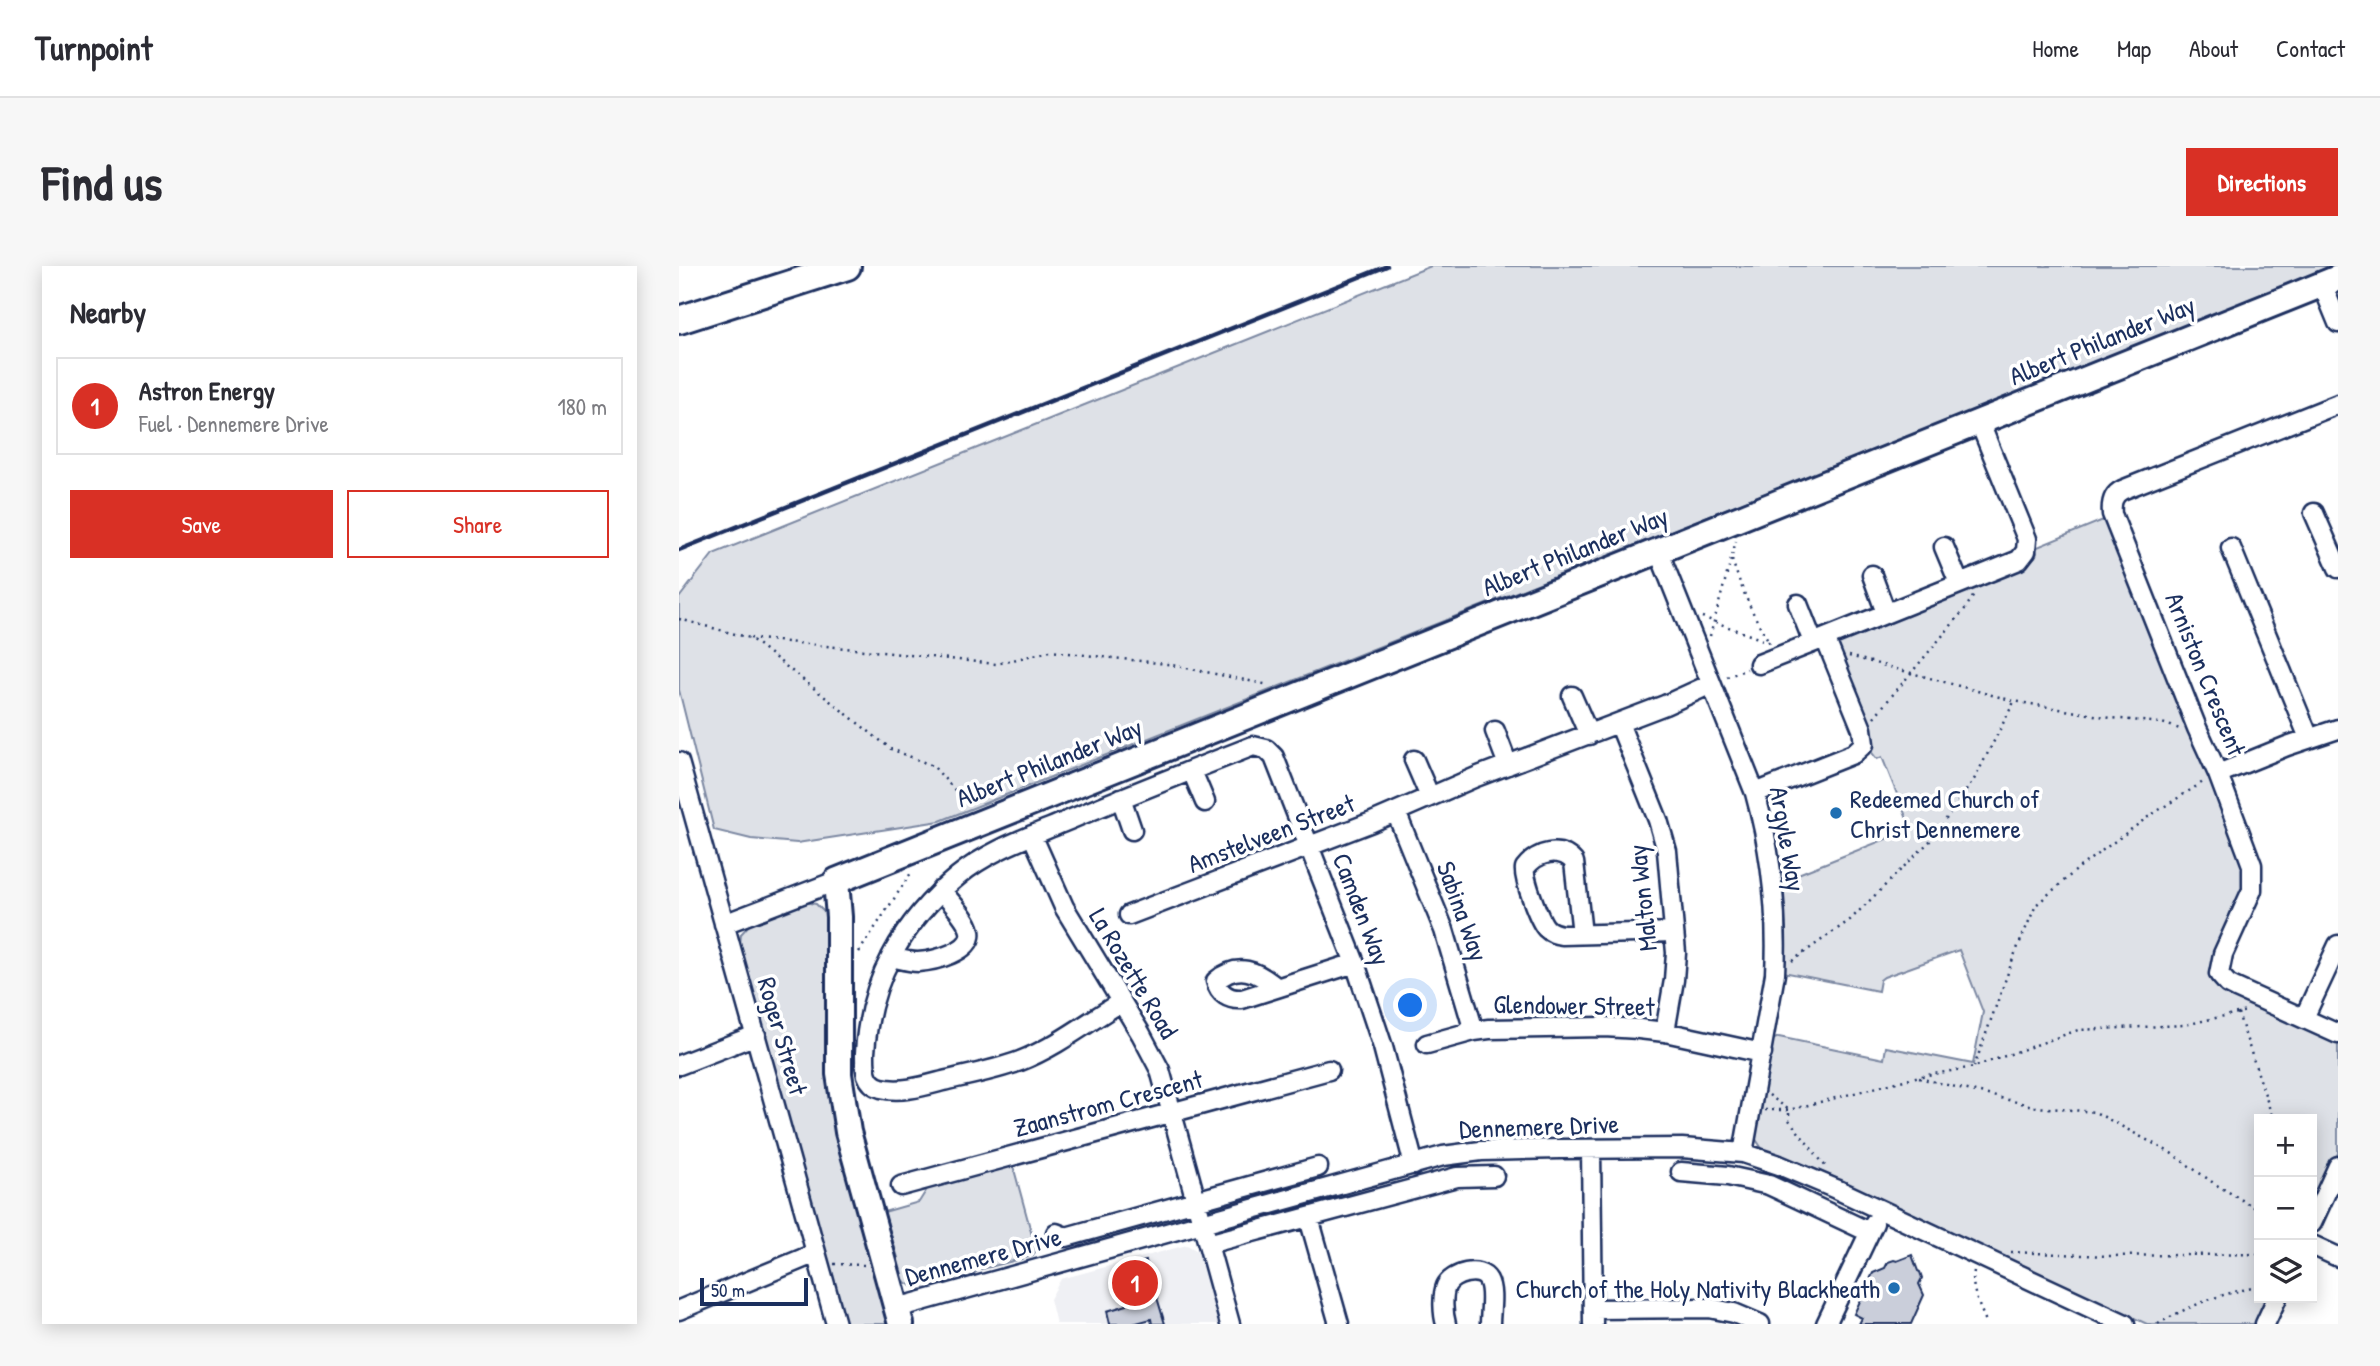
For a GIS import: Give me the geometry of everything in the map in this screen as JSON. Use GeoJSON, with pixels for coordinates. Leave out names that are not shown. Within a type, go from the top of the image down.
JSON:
{"type":"FeatureCollection","features":[{"type":"Feature","properties":{"kind":"main road"},"geometry":{"type":"LineString","coordinates":[[679,320],[847,266]]}},
{"type":"Feature","properties":{"kind":"street"},"geometry":{"type":"LineString","coordinates":[[2330,281],[2338,323]]}},
{"type":"Feature","properties":{"kind":"street","name":"Albert Philander Way"},"geometry":{"type":"LineString","coordinates":[[724,924],[2330,281]]}},
{"type":"Feature","properties":{"kind":"street","name":"Arniston Crescent"},"geometry":{"type":"LineString","coordinates":[[2338,404],[2122,490],[2114,499],[2112,514],[2218,774],[2253,872],[2249,899],[2223,954],[2219,974],[2228,984],[2338,1034]]}},
{"type":"Feature","properties":{"kind":"street"},"geometry":{"type":"LineString","coordinates":[[1759,664],[1776,649],[1819,640],[2019,560],[2028,547],[2027,539],[1979,421]]}},
{"type":"Feature","properties":{"kind":"street"},"geometry":{"type":"LineString","coordinates":[[2314,513],[2338,568]]}},
{"type":"Feature","properties":{"kind":"street"},"geometry":{"type":"LineString","coordinates":[[1944,547],[1959,583]]}},
{"type":"Feature","properties":{"kind":"street"},"geometry":{"type":"LineString","coordinates":[[2231,548],[2309,738]]}},
{"type":"Feature","properties":{"kind":"street","name":"Argyle Way"},"geometry":{"type":"LineString","coordinates":[[1658,550],[1755,793],[1764,824],[1769,857],[1776,949],[1775,974],[1744,1153]]}},
{"type":"Feature","properties":{"kind":"street"},"geometry":{"type":"LineString","coordinates":[[1872,575],[1886,613]]}},
{"type":"Feature","properties":{"kind":"street"},"geometry":{"type":"LineString","coordinates":[[1755,793],[1858,751],[1864,744],[1862,730],[1832,656],[1819,640],[1798,604]]}},
{"type":"Feature","properties":{"kind":"street","name":"Amstelveen Street"},"geometry":{"type":"LineString","coordinates":[[1129,915],[1590,735],[1711,684]]}},
{"type":"Feature","properties":{"kind":"street"},"geometry":{"type":"LineString","coordinates":[[1572,696],[1590,735]]}},
{"type":"Feature","properties":{"kind":"street","name":"Malton Way"},"geometry":{"type":"LineString","coordinates":[[1619,723],[1664,836],[1671,879],[1675,967],[1665,1032]]}},
{"type":"Feature","properties":{"kind":"street"},"geometry":{"type":"LineString","coordinates":[[2218,774],[2338,729]]}},
{"type":"Feature","properties":{"kind":"street"},"geometry":{"type":"LineString","coordinates":[[1495,731],[1508,765]]}},
{"type":"Feature","properties":{"kind":"street","name":"Camden Way"},"geometry":{"type":"LineString","coordinates":[[1192,771],[1253,747],[1266,749],[1274,757],[1356,962],[1383,1047],[1414,1165]]}},
{"type":"Feature","properties":{"kind":"street"},"geometry":{"type":"LineString","coordinates":[[1414,760],[1430,797]]}},
{"type":"Feature","properties":{"kind":"street","name":"Roger Street"},"geometry":{"type":"LineString","coordinates":[[679,762],[687,821],[724,924],[836,1324]]}},
{"type":"Feature","properties":{"kind":"street"},"geometry":{"type":"LineString","coordinates":[[1121,1002],[1020,1061],[925,1086],[900,1089],[881,1088],[871,1083],[866,1073],[866,1034],[877,990],[891,957],[920,912],[960,874],[986,856],[1032,835],[1192,771],[1205,802]]}},
{"type":"Feature","properties":{"kind":"street"},"geometry":{"type":"LineString","coordinates":[[1121,798],[1132,830]]}},
{"type":"Feature","properties":{"kind":"street","name":"Sabina Way"},"geometry":{"type":"LineString","coordinates":[[1396,812],[1444,930],[1474,1031]]}},
{"type":"Feature","properties":{"kind":"street","name":"La Rozette Road"},"geometry":{"type":"LineString","coordinates":[[1032,835],[1064,908],[1160,1070],[1230,1324]]}},
{"type":"Feature","properties":{"kind":"street"},"geometry":{"type":"LineString","coordinates":[[1583,934],[1574,862],[1567,855],[1557,852],[1533,859],[1524,872],[1543,924],[1548,930],[1556,934],[1583,934],[1674,932]]}},
{"type":"Feature","properties":{"kind":"street"},"geometry":{"type":"LineString","coordinates":[[836,881],[839,917],[841,1096],[848,1132],[899,1316]]}},
{"type":"Feature","properties":{"kind":"street"},"geometry":{"type":"LineString","coordinates":[[891,957],[927,961],[960,950],[968,944],[969,929],[941,890]]}},
{"type":"Feature","properties":{"kind":"street"},"geometry":{"type":"LineString","coordinates":[[2304,1018],[2338,945]]}},
{"type":"Feature","properties":{"kind":"street"},"geometry":{"type":"LineString","coordinates":[[1276,987],[1356,962]]}},
{"type":"Feature","properties":{"kind":"street","name":"Glendower Street"},"geometry":{"type":"LineString","coordinates":[[1427,1044],[1474,1031],[1604,1027],[1665,1032],[1762,1053]]}},
{"type":"Feature","properties":{"kind":"street"},"geometry":{"type":"LineString","coordinates":[[679,1065],[756,1035]]}},
{"type":"Feature","properties":{"kind":"street","name":"Zaanstrom Crescent"},"geometry":{"type":"LineString","coordinates":[[901,1186],[1329,1070]]}},
{"type":"Feature","properties":{"kind":"street","name":"Dennemere Drive"},"geometry":{"type":"LineString","coordinates":[[899,1316],[1202,1223],[1443,1156],[1481,1151],[1682,1148],[1744,1153],[1779,1165],[1836,1189],[2117,1322]]}},
{"type":"Feature","properties":{"kind":"street"},"geometry":{"type":"LineString","coordinates":[[1591,1149],[1593,1316],[1709,1308],[1734,1313],[1760,1324]]}},
{"type":"Feature","properties":{"kind":"street"},"geometry":{"type":"LineString","coordinates":[[2317,1212],[2338,1166]]}},
{"type":"Feature","properties":{"kind":"street"},"geometry":{"type":"LineString","coordinates":[[1056,1233],[1066,1237],[1318,1167]]}},
{"type":"Feature","properties":{"kind":"street"},"geometry":{"type":"LineString","coordinates":[[1681,1172],[1728,1176],[1769,1185],[1869,1232]]}},
{"type":"Feature","properties":{"kind":"street"},"geometry":{"type":"LineString","coordinates":[[1208,1244],[1458,1177],[1494,1176]]}},
{"type":"Feature","properties":{"kind":"street"},"geometry":{"type":"LineString","coordinates":[[1826,1324],[1880,1210]]}},
{"type":"Feature","properties":{"kind":"street"},"geometry":{"type":"LineString","coordinates":[[1309,1218],[1339,1324]]}},
{"type":"Feature","properties":{"kind":"street"},"geometry":{"type":"LineString","coordinates":[[2317,1248],[2338,1258]]}},
{"type":"Feature","properties":{"kind":"street"},"geometry":{"type":"LineString","coordinates":[[679,1310],[818,1259]]}},
{"type":"Feature","properties":{"kind":"street"},"geometry":{"type":"LineString","coordinates":[[1446,1324],[1444,1293],[1447,1283],[1457,1276],[1476,1273],[1484,1276],[1489,1284],[1490,1324]]}},
{"type":"Feature","properties":{"kind":"street"},"geometry":{"type":"LineString","coordinates":[[2265,1324],[2275,1303]]}},
{"type":"Feature","properties":{"kind":"path"},"geometry":{"type":"LineString","coordinates":[[1698,652],[1708,642],[1737,538],[1730,521]]}},
{"type":"Feature","properties":{"kind":"path"},"geometry":{"type":"LineString","coordinates":[[1732,558],[1743,594],[1754,617],[1776,649]]}},
{"type":"Feature","properties":{"kind":"path"},"geometry":{"type":"LineString","coordinates":[[1862,730],[1965,609],[1983,581],[1983,574]]}},
{"type":"Feature","properties":{"kind":"path"},"geometry":{"type":"LineString","coordinates":[[1684,617],[1692,613],[1776,649]]}},
{"type":"Feature","properties":{"kind":"path"},"geometry":{"type":"LineString","coordinates":[[679,619],[750,638],[904,656],[996,664],[1050,651],[1167,664],[1280,687],[1283,700]]}},
{"type":"Feature","properties":{"kind":"path"},"geometry":{"type":"LineString","coordinates":[[750,638],[891,749],[933,766],[962,798],[983,806],[988,818]]}},
{"type":"Feature","properties":{"kind":"path"},"geometry":{"type":"LineString","coordinates":[[1832,656],[1842,654],[2014,701],[2111,718],[2162,723],[2185,730],[2197,727]]}},
{"type":"Feature","properties":{"kind":"path"},"geometry":{"type":"LineString","coordinates":[[1711,684],[1759,664]]}},
{"type":"Feature","properties":{"kind":"path"},"geometry":{"type":"LineString","coordinates":[[1775,974],[1850,920],[1932,839],[1975,778],[2014,701]]}},
{"type":"Feature","properties":{"kind":"path"},"geometry":{"type":"LineString","coordinates":[[1973,1067],[2036,905],[2081,866],[2148,817],[2218,774]]}},
{"type":"Feature","properties":{"kind":"path"},"geometry":{"type":"LineString","coordinates":[[855,958],[911,873]]}},
{"type":"Feature","properties":{"kind":"path"},"geometry":{"type":"LineString","coordinates":[[1751,1111],[1789,1110],[1916,1077],[1973,1067],[2078,1030],[2185,1025],[2258,1008],[2268,1002]]}},
{"type":"Feature","properties":{"kind":"path"},"geometry":{"type":"LineString","coordinates":[[2238,1013],[2272,1114]]}},
{"type":"Feature","properties":{"kind":"path"},"geometry":{"type":"LineString","coordinates":[[1916,1077],[2037,1107],[2095,1112],[2172,1153],[2215,1184],[2254,1207]]}},
{"type":"Feature","properties":{"kind":"path"},"geometry":{"type":"LineString","coordinates":[[1756,1084],[1789,1110]]}},
{"type":"Feature","properties":{"kind":"path"},"geometry":{"type":"LineString","coordinates":[[1789,1110],[1789,1120],[1833,1176],[1836,1189]]}},
{"type":"Feature","properties":{"kind":"path"},"geometry":{"type":"LineString","coordinates":[[1987,1324],[1976,1297],[1973,1278],[1978,1256],[2019,1251],[2107,1256],[2254,1254]]}},
{"type":"Feature","properties":{"kind":"path"},"geometry":{"type":"LineString","coordinates":[[818,1259],[872,1265]]}},
{"type":"Feature","properties":{"kind":"path"},"geometry":{"type":"LineString","coordinates":[[2158,1324],[2180,1311],[2239,1290],[2254,1288]]}},
{"type":"Feature","properties":{"kind":"shaded area"},"geometry":{"type":"Polygon","coordinates":[[[1431,266],[2338,266],[940,821],[797,843],[751,839],[714,830],[679,690],[679,598],[713,554],[1431,266]]]}},
{"type":"Feature","properties":{"kind":"shaded area"},"geometry":{"type":"Polygon","coordinates":[[[2108,518],[2246,861],[2244,897],[2209,969],[2210,977],[2215,983],[2338,1040],[2338,1153],[2317,1198],[2317,1114],[2254,1114],[2254,1303],[2268,1303],[2257,1324],[2147,1324],[1820,1171],[1763,1150],[1755,1138],[1772,1040],[1779,1037],[1884,1059],[1886,1047],[1973,1064],[1983,1012],[1959,950],[1884,977],[1880,980],[1878,991],[1783,972],[1778,882],[1911,829],[1882,757],[1877,759],[1869,749],[1836,648],[1839,639],[2035,557],[2035,548],[2108,518]]]}},
{"type":"Feature","properties":{"kind":"shaded area"},"geometry":{"type":"Polygon","coordinates":[[[803,902],[816,904],[829,917],[830,1068],[894,1324],[844,1324],[740,946],[741,934],[749,925],[803,902]]]}},
{"type":"Feature","properties":{"kind":"shaded area"},"geometry":{"type":"Polygon","coordinates":[[[1012,1162],[1036,1250],[1033,1256],[978,1270],[967,1280],[930,1290],[918,1289],[906,1283],[894,1263],[898,1258],[884,1212],[919,1202],[929,1186],[1012,1162]]]}},
{"type":"Feature","properties":{"kind":"shaded area"},"geometry":{"type":"Polygon","coordinates":[[[1187,1245],[1201,1253],[1220,1324],[1056,1324],[1050,1299],[1061,1279],[1187,1245]]]}},
{"type":"Feature","properties":{"kind":"building","name":"Church of the Holy Nativity Blackheath"},"geometry":{"type":"Polygon","coordinates":[[[1912,1255],[1922,1278],[1919,1284],[1924,1295],[1911,1324],[1859,1324],[1862,1318],[1854,1314],[1873,1273],[1885,1268],[1888,1262],[1912,1255]]]}},
{"type":"Feature","properties":{"kind":"building"},"geometry":{"type":"Polygon","coordinates":[[[1146,1261],[1165,1324],[1152,1324],[1151,1319],[1133,1324],[1110,1324],[1107,1311],[1127,1305],[1117,1269],[1146,1261]]]}},
{"type":"Feature","properties":{"kind":"railway"},"geometry":{"type":"LineString","coordinates":[[679,550],[1387,266]]}},
{"type":"Feature","properties":{"kind":"place","name":"Redeemed Church of Christ Dennemere"},"geometry":{"type":"Point","coordinates":[1836,813]}},
{"type":"Feature","properties":{"kind":"place","name":"Astron Energy"},"geometry":{"type":"Point","coordinates":[1135,1283]}},
{"type":"Feature","properties":{"kind":"place","name":"Church of the Holy Nativity Blackheath"},"geometry":{"type":"Point","coordinates":[1894,1288]}}]}
